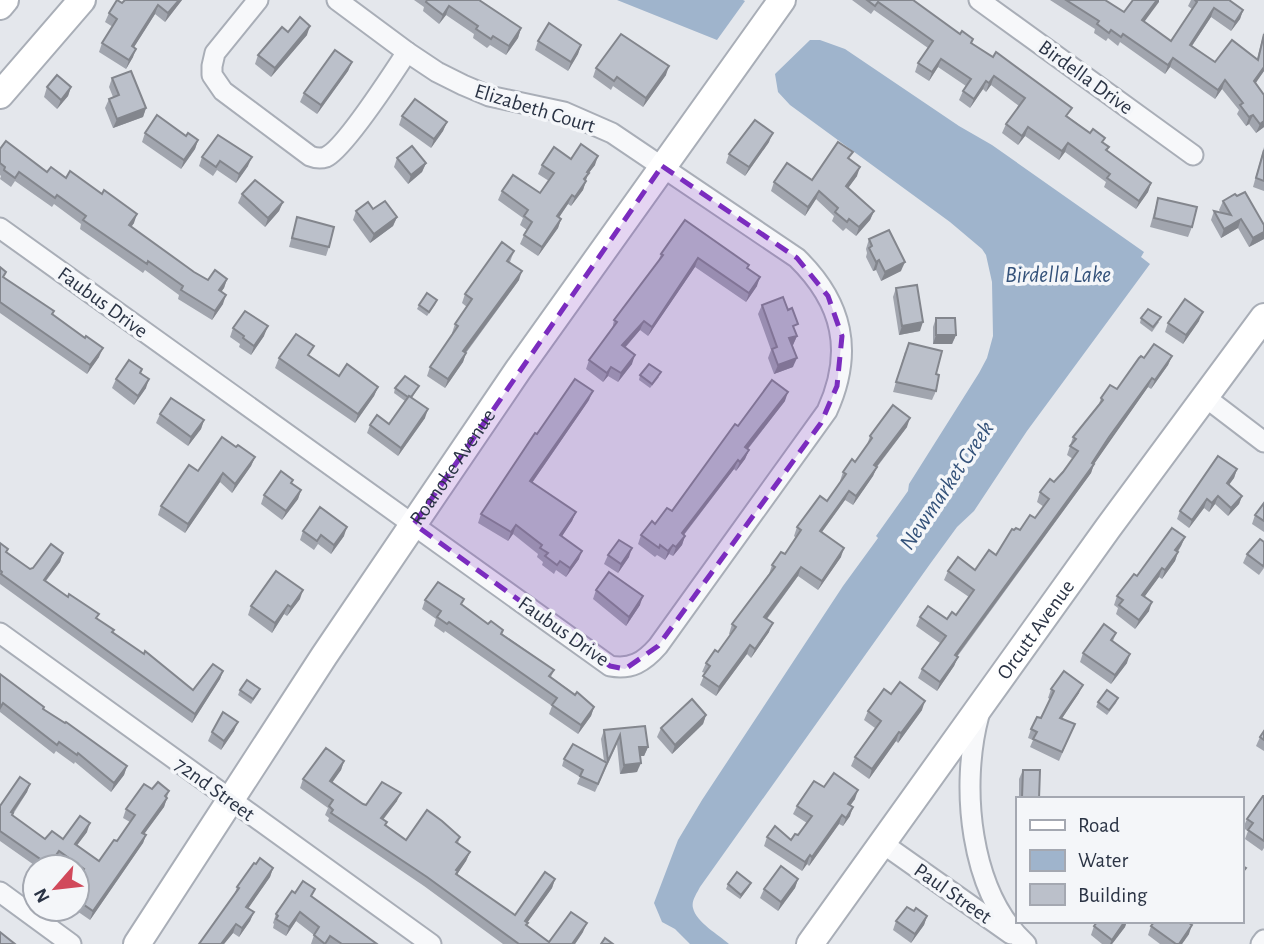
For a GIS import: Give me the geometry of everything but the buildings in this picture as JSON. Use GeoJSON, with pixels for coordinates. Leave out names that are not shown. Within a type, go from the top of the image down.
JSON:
{"type":"FeatureCollection","features":[{"type":"Feature","properties":{"kind":"street"},"geometry":{"type":"LineString","coordinates":[[0,6],[5,0]]}},
{"type":"Feature","properties":{"kind":"street"},"geometry":{"type":"LineString","coordinates":[[0,95],[82,0]]}},
{"type":"Feature","properties":{"kind":"street"},"geometry":{"type":"LineString","coordinates":[[258,0],[215,53],[212,75],[223,92],[310,156],[317,158],[332,153],[378,97],[407,52]]}},
{"type":"Feature","properties":{"kind":"street","name":"Elizabeth Court"},"geometry":{"type":"LineString","coordinates":[[337,0],[437,72],[489,96],[564,112],[588,121],[612,133],[662,166]]}},
{"type":"Feature","properties":{"kind":"street","name":"Roanoke Avenue"},"geometry":{"type":"LineString","coordinates":[[137,944],[518,370],[782,0]]}},
{"type":"Feature","properties":{"kind":"street","name":"Birdella Drive"},"geometry":{"type":"LineString","coordinates":[[979,0],[1193,155]]}},
{"type":"Feature","properties":{"kind":"street","name":"Faubus Drive"},"geometry":{"type":"LineString","coordinates":[[0,228],[610,666],[625,668],[648,657],[658,646],[821,423],[833,399],[842,358],[842,336],[837,315],[828,296],[808,269],[784,248],[662,166]]}},
{"type":"Feature","properties":{"kind":"street","name":"Orcutt Avenue"},"geometry":{"type":"LineString","coordinates":[[810,944],[1264,317]]}},
{"type":"Feature","properties":{"kind":"street"},"geometry":{"type":"LineString","coordinates":[[1205,397],[1264,442]]}},
{"type":"Feature","properties":{"kind":"street","name":"72nd Street"},"geometry":{"type":"LineString","coordinates":[[0,633],[432,944]]}},
{"type":"Feature","properties":{"kind":"street","name":"Paul Street"},"geometry":{"type":"LineString","coordinates":[[982,704],[970,765],[973,827],[990,891],[1000,910],[1025,943]]}},
{"type":"Feature","properties":{"kind":"street","name":"Paul Street"},"geometry":{"type":"LineString","coordinates":[[882,843],[1025,943]]}},
{"type":"Feature","properties":{"kind":"street"},"geometry":{"type":"LineString","coordinates":[[0,892],[71,944]]}},
{"type":"Feature","properties":{"kind":"highlighted area"},"geometry":{"type":"Polygon","coordinates":[[[662,166],[797,258],[828,296],[842,336],[837,386],[821,423],[658,646],[625,669],[610,666],[414,524],[662,166]]]}},
{"type":"Feature","properties":{"kind":"water"},"geometry":{"type":"Polygon","coordinates":[[[617,0],[743,0],[745,1],[717,40],[617,0]]]}},
{"type":"Feature","properties":{"kind":"water","name":"Birdella Lake"},"geometry":{"type":"Polygon","coordinates":[[[810,40],[820,40],[845,49],[959,126],[992,145],[1144,252],[1141,257],[1150,264],[1027,431],[974,511],[957,527],[930,564],[700,887],[693,903],[695,913],[729,944],[690,944],[675,929],[662,922],[654,903],[678,840],[908,491],[909,484],[979,373],[987,358],[993,336],[992,282],[982,249],[950,222],[790,105],[778,92],[775,74],[810,40]]]}},
{"type":"Feature","properties":{"kind":"water label","name":"Newmarket Creek"},"geometry":{"type":"Point","coordinates":[946,485]}}]}
